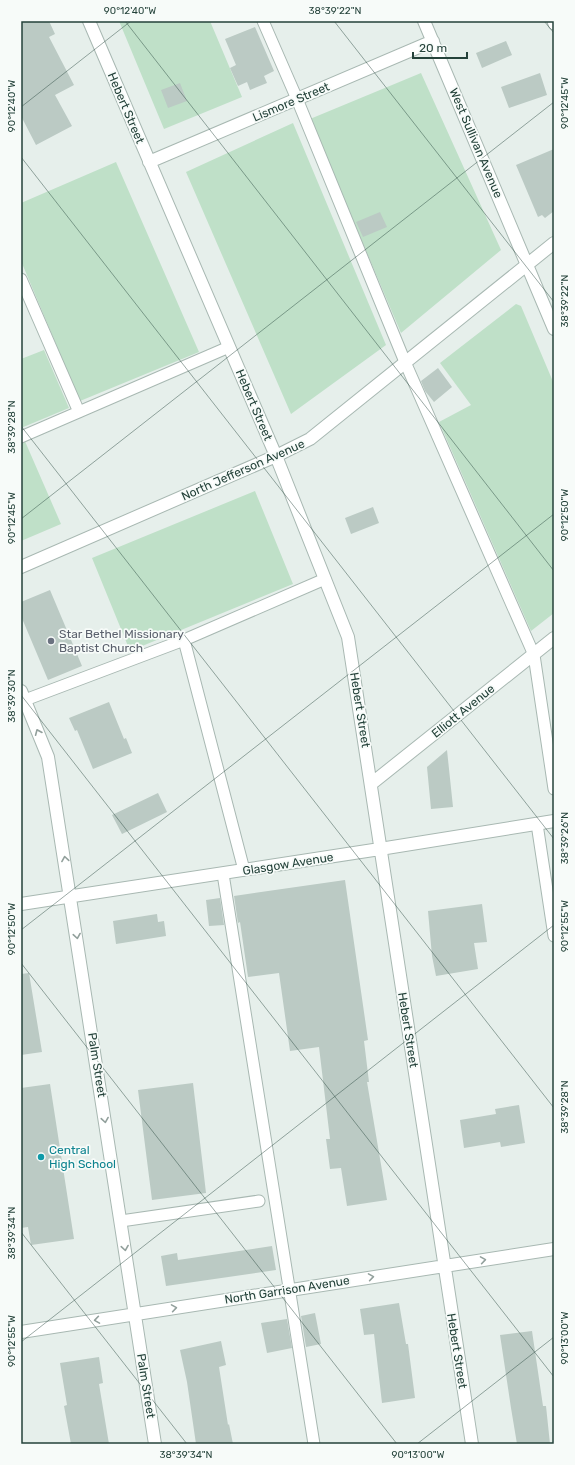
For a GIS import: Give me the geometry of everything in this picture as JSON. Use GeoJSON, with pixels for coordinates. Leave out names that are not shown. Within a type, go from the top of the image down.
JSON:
{"type":"FeatureCollection","features":[{"type":"Feature","properties":{"kind":"street","name":"Hebert Street"},"geometry":{"type":"LineString","coordinates":[[89,21],[276,456],[348,637],[472,1444]]}},
{"type":"Feature","properties":{"kind":"street","name":"West Sullivan Avenue"},"geometry":{"type":"LineString","coordinates":[[424,21],[554,329]]}},
{"type":"Feature","properties":{"kind":"street","name":"Lismore Street"},"geometry":{"type":"LineString","coordinates":[[149,162],[433,41]]}},
{"type":"Feature","properties":{"kind":"street","name":"North Jefferson Avenue"},"geometry":{"type":"LineString","coordinates":[[21,567],[310,440],[554,243]]}},
{"type":"Feature","properties":{"kind":"street","name":"Elliott Avenue"},"geometry":{"type":"LineString","coordinates":[[371,784],[554,638]]}},
{"type":"Feature","properties":{"kind":"street","name":"Palm Street"},"geometry":{"type":"LineString","coordinates":[[23,696],[48,757],[155,1444]]}},
{"type":"Feature","properties":{"kind":"street","name":"Glasgow Avenue"},"geometry":{"type":"LineString","coordinates":[[21,904],[223,874],[554,821]]}},
{"type":"Feature","properties":{"kind":"street","name":"North Garrison Avenue"},"geometry":{"type":"LineString","coordinates":[[21,1332],[554,1249]]}},
{"type":"Feature","properties":{"kind":"lane"},"geometry":{"type":"LineString","coordinates":[[263,21],[297,99],[405,362],[534,654],[554,789]]}},
{"type":"Feature","properties":{"kind":"lane"},"geometry":{"type":"LineString","coordinates":[[21,279],[79,412]]}},
{"type":"Feature","properties":{"kind":"lane"},"geometry":{"type":"LineString","coordinates":[[21,436],[229,347]]}},
{"type":"Feature","properties":{"kind":"lane"},"geometry":{"type":"LineString","coordinates":[[23,696],[184,640],[325,579]]}},
{"type":"Feature","properties":{"kind":"lane"},"geometry":{"type":"LineString","coordinates":[[184,640],[244,870]]}},
{"type":"Feature","properties":{"kind":"lane"},"geometry":{"type":"LineString","coordinates":[[537,824],[554,936]]}},
{"type":"Feature","properties":{"kind":"lane"},"geometry":{"type":"LineString","coordinates":[[223,874],[314,1444]]}},
{"type":"Feature","properties":{"kind":"lane"},"geometry":{"type":"LineString","coordinates":[[121,1221],[259,1201]]}},
{"type":"Feature","properties":{"kind":"green space"},"geometry":{"type":"Polygon","coordinates":[[[119,21],[210,21],[242,97],[164,129],[119,21]]]}},
{"type":"Feature","properties":{"kind":"green space"},"geometry":{"type":"Polygon","coordinates":[[[421,73],[501,250],[401,333],[310,119],[421,73]]]}},
{"type":"Feature","properties":{"kind":"green space"},"geometry":{"type":"Polygon","coordinates":[[[293,123],[386,345],[291,414],[186,172],[293,123]]]}},
{"type":"Feature","properties":{"kind":"green space"},"geometry":{"type":"Polygon","coordinates":[[[116,162],[199,352],[80,401],[21,261],[21,203],[116,162]]]}},
{"type":"Feature","properties":{"kind":"green space"},"geometry":{"type":"Polygon","coordinates":[[[516,304],[521,306],[554,384],[554,613],[531,631],[439,422],[471,405],[440,363],[516,304]]]}},
{"type":"Feature","properties":{"kind":"green space"},"geometry":{"type":"Polygon","coordinates":[[[44,350],[69,408],[21,428],[21,359],[44,350]]]}},
{"type":"Feature","properties":{"kind":"green space"},"geometry":{"type":"Polygon","coordinates":[[[24,439],[61,524],[21,541],[21,441],[24,439]]]}},
{"type":"Feature","properties":{"kind":"green space"},"geometry":{"type":"Polygon","coordinates":[[[255,491],[293,584],[130,651],[92,558],[255,491]]]}},
{"type":"Feature","properties":{"kind":"building"},"geometry":{"type":"Polygon","coordinates":[[[21,21],[49,21],[55,34],[49,37],[74,85],[55,95],[72,126],[36,145],[21,116],[21,21]]]}},
{"type":"Feature","properties":{"kind":"building"},"geometry":{"type":"Polygon","coordinates":[[[255,27],[274,71],[264,76],[267,83],[250,90],[247,82],[238,86],[230,68],[236,65],[225,39],[255,27]]]}},
{"type":"Feature","properties":{"kind":"building"},"geometry":{"type":"Polygon","coordinates":[[[506,41],[512,55],[482,68],[476,53],[506,41]]]}},
{"type":"Feature","properties":{"kind":"building"},"geometry":{"type":"Polygon","coordinates":[[[540,73],[547,95],[509,108],[501,87],[540,73]]]}},
{"type":"Feature","properties":{"kind":"building"},"geometry":{"type":"Polygon","coordinates":[[[180,83],[187,101],[168,108],[161,90],[180,83]]]}},
{"type":"Feature","properties":{"kind":"building"},"geometry":{"type":"Polygon","coordinates":[[[554,149],[554,211],[545,218],[542,215],[538,217],[516,165],[554,149]]]}},
{"type":"Feature","properties":{"kind":"building"},"geometry":{"type":"Polygon","coordinates":[[[380,212],[387,227],[363,237],[356,222],[380,212]]]}},
{"type":"Feature","properties":{"kind":"building"},"geometry":{"type":"Polygon","coordinates":[[[438,368],[452,387],[434,402],[425,391],[421,381],[438,368]]]}},
{"type":"Feature","properties":{"kind":"building"},"geometry":{"type":"Polygon","coordinates":[[[373,507],[379,523],[351,534],[345,518],[373,507]]]}},
{"type":"Feature","properties":{"kind":"building","name":"Star Bethel Missionary Baptist Church"},"geometry":{"type":"Polygon","coordinates":[[[50,590],[82,666],[48,680],[21,616],[21,602],[50,590]]]}},
{"type":"Feature","properties":{"kind":"building"},"geometry":{"type":"Polygon","coordinates":[[[109,702],[124,739],[126,738],[132,753],[93,769],[77,730],[75,731],[69,718],[109,702]]]}},
{"type":"Feature","properties":{"kind":"building"},"geometry":{"type":"Polygon","coordinates":[[[447,750],[453,807],[431,809],[427,767],[447,750]]]}},
{"type":"Feature","properties":{"kind":"building"},"geometry":{"type":"Polygon","coordinates":[[[158,793],[167,812],[122,834],[112,815],[158,793]]]}},
{"type":"Feature","properties":{"kind":"building"},"geometry":{"type":"Polygon","coordinates":[[[345,880],[368,1040],[364,1041],[369,1082],[367,1082],[387,1200],[347,1206],[341,1168],[330,1169],[326,1139],[330,1139],[319,1047],[290,1051],[279,973],[248,977],[240,922],[238,923],[234,896],[345,880]]]}},
{"type":"Feature","properties":{"kind":"building"},"geometry":{"type":"Polygon","coordinates":[[[220,898],[224,925],[209,926],[206,900],[220,898]]]}},
{"type":"Feature","properties":{"kind":"building"},"geometry":{"type":"Polygon","coordinates":[[[482,904],[487,942],[474,943],[478,969],[436,976],[432,956],[428,911],[482,904]]]}},
{"type":"Feature","properties":{"kind":"building"},"geometry":{"type":"Polygon","coordinates":[[[157,914],[158,922],[164,921],[166,936],[116,944],[113,921],[157,914]]]}},
{"type":"Feature","properties":{"kind":"building"},"geometry":{"type":"Polygon","coordinates":[[[29,973],[42,1052],[21,1055],[21,974],[29,973]]]}},
{"type":"Feature","properties":{"kind":"building"},"geometry":{"type":"Polygon","coordinates":[[[193,1083],[206,1193],[152,1200],[138,1090],[193,1083]]]}},
{"type":"Feature","properties":{"kind":"building","name":"Central High School"},"geometry":{"type":"Polygon","coordinates":[[[50,1084],[74,1239],[31,1245],[28,1227],[21,1228],[21,1088],[50,1084]]]}},
{"type":"Feature","properties":{"kind":"building"},"geometry":{"type":"Polygon","coordinates":[[[519,1105],[525,1143],[501,1147],[500,1142],[464,1148],[460,1120],[496,1114],[495,1109],[519,1105]]]}},
{"type":"Feature","properties":{"kind":"building"},"geometry":{"type":"Polygon","coordinates":[[[272,1246],[276,1270],[166,1286],[161,1256],[177,1253],[178,1260],[272,1246]]]}},
{"type":"Feature","properties":{"kind":"building"},"geometry":{"type":"Polygon","coordinates":[[[399,1303],[406,1344],[408,1344],[415,1398],[382,1403],[374,1334],[364,1335],[360,1309],[399,1303]]]}},
{"type":"Feature","properties":{"kind":"building"},"geometry":{"type":"Polygon","coordinates":[[[315,1313],[321,1344],[306,1347],[301,1316],[315,1313]]]}},
{"type":"Feature","properties":{"kind":"building"},"geometry":{"type":"Polygon","coordinates":[[[287,1319],[292,1348],[267,1353],[261,1323],[287,1319]]]}},
{"type":"Feature","properties":{"kind":"building"},"geometry":{"type":"Polygon","coordinates":[[[532,1331],[543,1406],[546,1406],[550,1444],[517,1444],[511,1408],[500,1335],[532,1331]]]}},
{"type":"Feature","properties":{"kind":"building"},"geometry":{"type":"Polygon","coordinates":[[[221,1341],[226,1365],[219,1367],[228,1425],[229,1424],[233,1444],[196,1444],[187,1382],[180,1350],[221,1341]]]}},
{"type":"Feature","properties":{"kind":"building"},"geometry":{"type":"Polygon","coordinates":[[[99,1357],[103,1383],[99,1384],[109,1444],[71,1444],[64,1406],[67,1405],[60,1363],[99,1357]]]}},
{"type":"Feature","properties":{"kind":"place","name":"Star Bethel Missionary Baptist Church"},"geometry":{"type":"Point","coordinates":[51,641]}},
{"type":"Feature","properties":{"kind":"place","name":"Central High School"},"geometry":{"type":"Point","coordinates":[41,1157]}}]}
